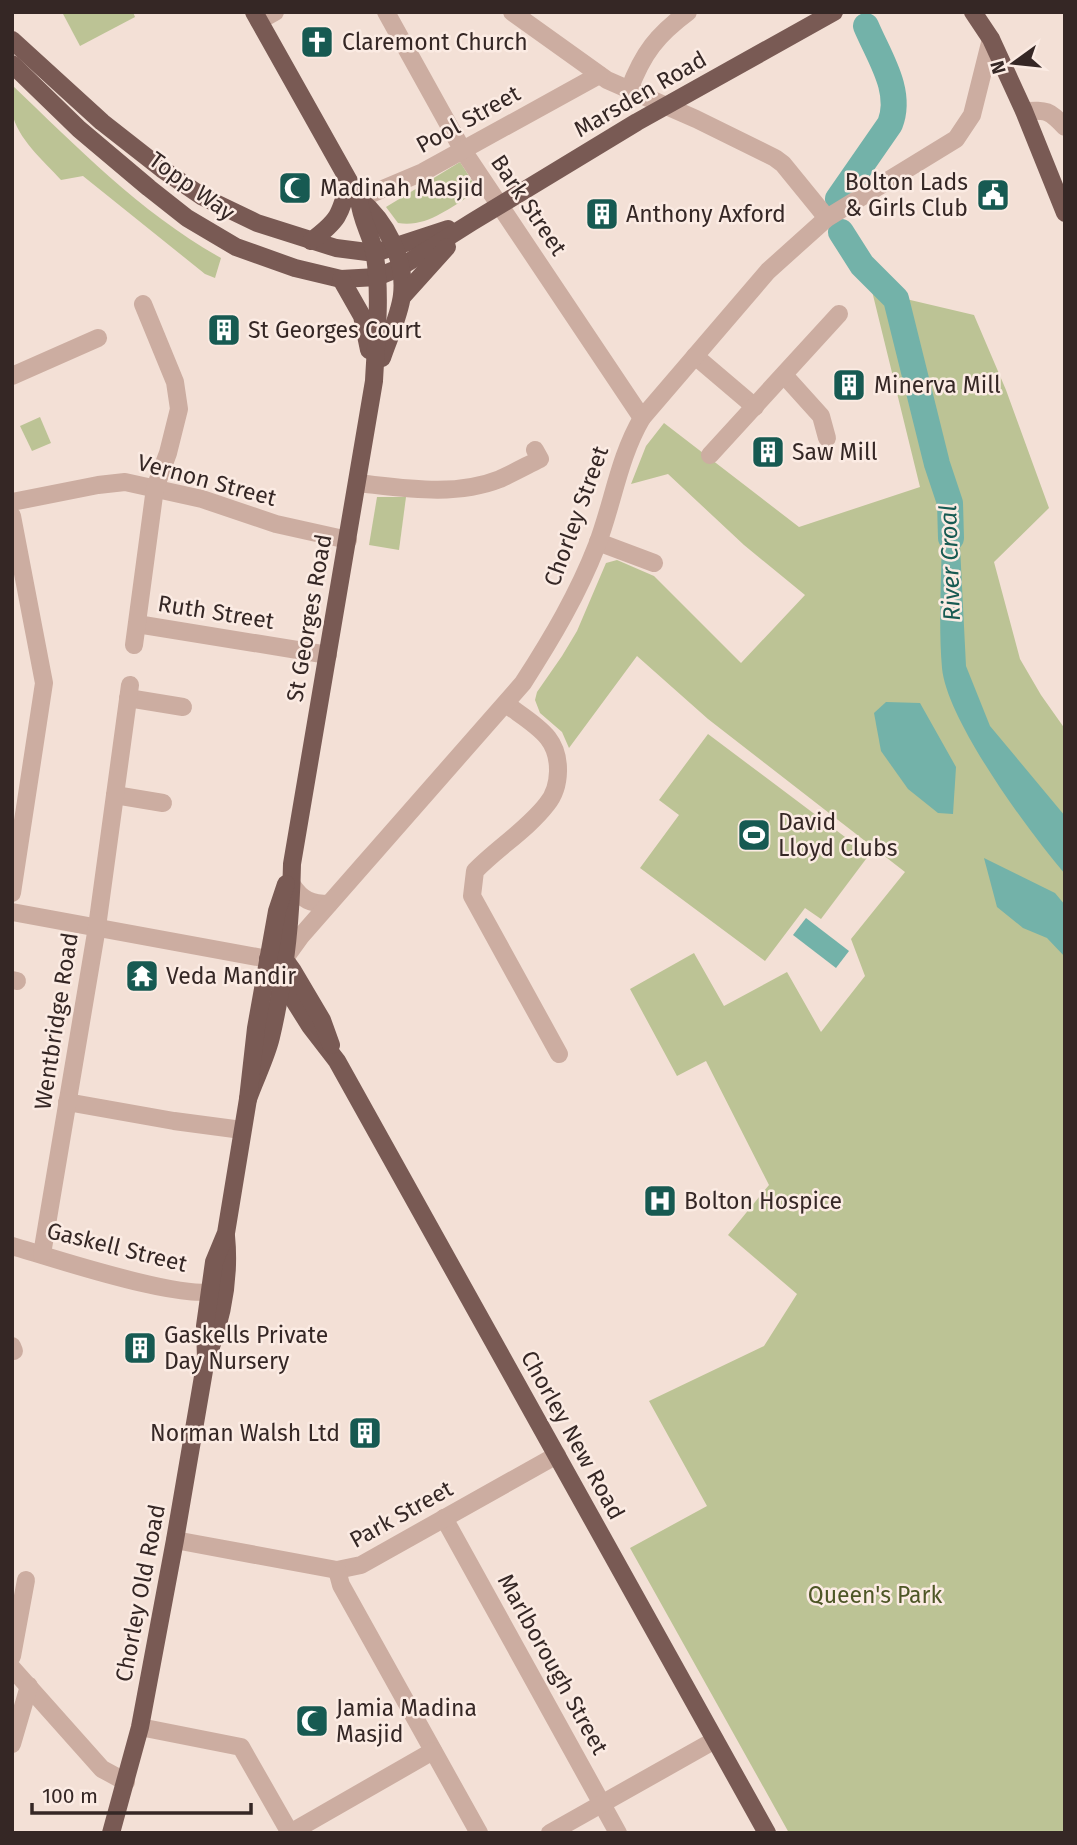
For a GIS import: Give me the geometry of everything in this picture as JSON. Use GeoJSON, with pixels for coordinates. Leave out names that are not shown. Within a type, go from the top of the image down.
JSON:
{"type":"FeatureCollection","features":[{"type":"Feature","properties":{"kind":"main road","name":"Marsden Road"},"geometry":{"type":"LineString","coordinates":[[377,277],[400,268],[637,122],[834,12]]}},
{"type":"Feature","properties":{"kind":"main road"},"geometry":{"type":"LineString","coordinates":[[985,13],[991,39],[1024,111],[1065,213]]}},
{"type":"Feature","properties":{"kind":"main road","name":"St Georges Road"},"geometry":{"type":"LineString","coordinates":[[263,15],[359,199],[374,211],[395,248],[400,268],[402,297],[374,381]]}},
{"type":"Feature","properties":{"kind":"main road","name":"Topp Way"},"geometry":{"type":"LineString","coordinates":[[12,40],[102,122],[203,197],[257,223],[311,242],[375,253]]}},
{"type":"Feature","properties":{"kind":"main road","name":"Topp Way"},"geometry":{"type":"LineString","coordinates":[[12,64],[79,129],[187,218],[236,247],[295,268],[341,279],[377,277]]}},
{"type":"Feature","properties":{"kind":"main road"},"geometry":{"type":"LineString","coordinates":[[311,242],[332,225],[341,211],[349,181]]}},
{"type":"Feature","properties":{"kind":"main road","name":"St Georges Road"},"geometry":{"type":"LineString","coordinates":[[279,961],[276,911],[292,864],[374,381],[377,277],[375,253],[360,216],[359,199]]}},
{"type":"Feature","properties":{"kind":"main road","name":"Marsden Road"},"geometry":{"type":"LineString","coordinates":[[375,253],[472,222]]}},
{"type":"Feature","properties":{"kind":"main road"},"geometry":{"type":"LineString","coordinates":[[402,297],[472,222]]}},
{"type":"Feature","properties":{"kind":"main road"},"geometry":{"type":"LineString","coordinates":[[341,279],[362,316],[374,381]]}},
{"type":"Feature","properties":{"kind":"main road","name":"St Georges Road"},"geometry":{"type":"LineString","coordinates":[[279,961],[291,919],[292,864]]}},
{"type":"Feature","properties":{"kind":"main road","name":"Chorley New Road"},"geometry":{"type":"LineString","coordinates":[[279,961],[310,1026],[337,1061],[767,1833]]}},
{"type":"Feature","properties":{"kind":"main road","name":"Chorley Old Road"},"geometry":{"type":"LineString","coordinates":[[111,1833],[140,1727],[175,1540],[206,1359],[205,1297],[214,1262],[226,1233],[248,1099],[256,1028],[279,961]]}},
{"type":"Feature","properties":{"kind":"main road","name":"Chorley Old Road"},"geometry":{"type":"LineString","coordinates":[[206,1359],[219,1327],[227,1278],[229,1265],[226,1233]]}},
{"type":"Feature","properties":{"kind":"street","name":"Bark Street"},"geometry":{"type":"LineString","coordinates":[[386,12],[462,149],[642,418]]}},
{"type":"Feature","properties":{"kind":"street"},"geometry":{"type":"LineString","coordinates":[[512,12],[598,75],[775,158],[828,215]]}},
{"type":"Feature","properties":{"kind":"street"},"geometry":{"type":"LineString","coordinates":[[629,90],[637,69],[658,36],[687,13]]}},
{"type":"Feature","properties":{"kind":"street","name":"Chorley Street"},"geometry":{"type":"LineString","coordinates":[[279,961],[506,704],[554,636],[580,587],[598,542],[628,444],[642,418],[768,271],[828,215],[956,139],[972,115],[991,39]]}},
{"type":"Feature","properties":{"kind":"street","name":"Pool Street"},"geometry":{"type":"LineString","coordinates":[[359,199],[423,172],[598,75]]}},
{"type":"Feature","properties":{"kind":"street"},"geometry":{"type":"LineString","coordinates":[[1024,111],[1044,110],[1053,114],[1065,127]]}},
{"type":"Feature","properties":{"kind":"street"},"geometry":{"type":"LineString","coordinates":[[134,645],[155,488],[168,453],[179,410],[178,393],[143,304]]}},
{"type":"Feature","properties":{"kind":"street"},"geometry":{"type":"LineString","coordinates":[[710,455],[839,314]]}},
{"type":"Feature","properties":{"kind":"street"},"geometry":{"type":"LineString","coordinates":[[12,376],[98,338]]}},
{"type":"Feature","properties":{"kind":"street"},"geometry":{"type":"LineString","coordinates":[[695,356],[755,407]]}},
{"type":"Feature","properties":{"kind":"street"},"geometry":{"type":"LineString","coordinates":[[784,375],[821,416],[827,438]]}},
{"type":"Feature","properties":{"kind":"street"},"geometry":{"type":"LineString","coordinates":[[357,483],[413,489],[454,489],[477,485],[499,479],[540,459],[535,450]]}},
{"type":"Feature","properties":{"kind":"street","name":"Vernon Street"},"geometry":{"type":"LineString","coordinates":[[12,502],[125,482],[202,499],[276,524],[348,540]]}},
{"type":"Feature","properties":{"kind":"street"},"geometry":{"type":"LineString","coordinates":[[12,516],[44,683],[12,892]]}},
{"type":"Feature","properties":{"kind":"street"},"geometry":{"type":"LineString","coordinates":[[598,542],[654,563]]}},
{"type":"Feature","properties":{"kind":"street","name":"Ruth Street"},"geometry":{"type":"LineString","coordinates":[[137,624],[328,655]]}},
{"type":"Feature","properties":{"kind":"street","name":"Wentbridge Road"},"geometry":{"type":"LineString","coordinates":[[42,1254],[97,927],[129,691],[183,707]]}},
{"type":"Feature","properties":{"kind":"street"},"geometry":{"type":"LineString","coordinates":[[506,704],[548,737],[555,751],[558,769],[555,788],[548,803],[475,871],[472,896],[559,1054]]}},
{"type":"Feature","properties":{"kind":"street"},"geometry":{"type":"LineString","coordinates":[[115,795],[163,803]]}},
{"type":"Feature","properties":{"kind":"street"},"geometry":{"type":"LineString","coordinates":[[292,885],[307,901],[329,904]]}},
{"type":"Feature","properties":{"kind":"street"},"geometry":{"type":"LineString","coordinates":[[12,912],[279,961]]}},
{"type":"Feature","properties":{"kind":"street"},"geometry":{"type":"LineString","coordinates":[[67,1102],[242,1130]]}},
{"type":"Feature","properties":{"kind":"street","name":"Gaskell Street"},"geometry":{"type":"LineString","coordinates":[[12,1246],[90,1271],[205,1297]]}},
{"type":"Feature","properties":{"kind":"street"},"geometry":{"type":"LineString","coordinates":[[219,1327],[205,1297],[218,1290],[227,1278]]}},
{"type":"Feature","properties":{"kind":"street","name":"Park Street"},"geometry":{"type":"LineString","coordinates":[[175,1540],[337,1570],[361,1565],[557,1455]]}},
{"type":"Feature","properties":{"kind":"street","name":"Marlborough Street"},"geometry":{"type":"LineString","coordinates":[[444,1518],[618,1833]]}},
{"type":"Feature","properties":{"kind":"street"},"geometry":{"type":"LineString","coordinates":[[337,1570],[341,1585],[479,1833]]}},
{"type":"Feature","properties":{"kind":"street"},"geometry":{"type":"LineString","coordinates":[[12,1656],[29,1604],[26,1580]]}},
{"type":"Feature","properties":{"kind":"street"},"geometry":{"type":"LineString","coordinates":[[12,1668],[102,1769],[126,1782]]}},
{"type":"Feature","properties":{"kind":"street"},"geometry":{"type":"LineString","coordinates":[[12,1744],[29,1686]]}},
{"type":"Feature","properties":{"kind":"street"},"geometry":{"type":"LineString","coordinates":[[140,1727],[240,1747],[290,1833],[433,1751]]}},
{"type":"Feature","properties":{"kind":"street"},"geometry":{"type":"LineString","coordinates":[[550,1833],[715,1740]]}},
{"type":"Feature","properties":{"kind":"green space"},"geometry":{"type":"Polygon","coordinates":[[[62,12],[133,12],[135,17],[80,46],[62,12]]]}},
{"type":"Feature","properties":{"kind":"green space"},"geometry":{"type":"Polygon","coordinates":[[[12,85],[137,200],[221,258],[215,278],[205,274],[83,176],[61,180],[19,131],[12,112],[12,85]]]}},
{"type":"Feature","properties":{"kind":"green space"},"geometry":{"type":"Polygon","coordinates":[[[460,162],[476,187],[473,194],[428,220],[398,223],[386,207],[460,162]]]}},
{"type":"Feature","properties":{"kind":"green space","name":"Queen's Park"},"geometry":{"type":"Polygon","coordinates":[[[872,291],[974,315],[1006,390],[1049,508],[994,562],[1020,659],[1065,729],[1065,1833],[789,1833],[630,1548],[707,1506],[649,1401],[764,1346],[797,1294],[728,1235],[769,1185],[706,1061],[677,1076],[630,989],[694,953],[724,1006],[787,972],[821,1032],[865,976],[851,939],[905,872],[708,719],[637,656],[569,748],[562,732],[540,713],[535,700],[537,692],[577,631],[606,563],[617,560],[654,576],[741,663],[805,595],[744,545],[668,474],[631,484],[646,446],[664,423],[799,527],[920,487],[872,291]]]}},
{"type":"Feature","properties":{"kind":"green space"},"geometry":{"type":"Polygon","coordinates":[[[40,417],[51,443],[32,451],[20,426],[40,417]]]}},
{"type":"Feature","properties":{"kind":"green space"},"geometry":{"type":"Polygon","coordinates":[[[377,497],[406,497],[399,550],[369,545],[377,497]]]}},
{"type":"Feature","properties":{"kind":"green space","name":"David Lloyd Clubs"},"geometry":{"type":"Polygon","coordinates":[[[708,734],[869,855],[821,919],[805,908],[765,961],[640,868],[679,815],[659,800],[708,734]]]}},
{"type":"Feature","properties":{"kind":"water"},"geometry":{"type":"Polygon","coordinates":[[[950,503],[958,506],[966,666],[990,726],[1065,816],[1065,874],[1031,832],[992,775],[958,717],[947,690],[942,668],[940,596],[942,523],[950,503]]]}},
{"type":"Feature","properties":{"kind":"water"},"geometry":{"type":"Polygon","coordinates":[[[886,702],[920,703],[956,767],[953,814],[938,813],[908,789],[881,751],[874,713],[886,702]]]}},
{"type":"Feature","properties":{"kind":"water"},"geometry":{"type":"Polygon","coordinates":[[[984,858],[1055,893],[1065,905],[1065,957],[1047,938],[1023,928],[997,907],[984,858]]]}},
{"type":"Feature","properties":{"kind":"water"},"geometry":{"type":"Polygon","coordinates":[[[806,918],[849,951],[836,968],[793,935],[806,918]]]}},
{"type":"Feature","properties":{"kind":"waterway","name":"River Croal"},"geometry":{"type":"LineString","coordinates":[[838,199],[890,124],[893,112],[894,99],[888,74],[866,26]]}},
{"type":"Feature","properties":{"kind":"waterway","name":"River Croal"},"geometry":{"type":"LineString","coordinates":[[841,232],[862,265],[896,299],[937,464],[950,503],[951,538]]}},
{"type":"Feature","properties":{"kind":"place","name":"Claremont Church"},"geometry":{"type":"Point","coordinates":[317,42]}},
{"type":"Feature","properties":{"kind":"place","name":"Madinah Masjid"},"geometry":{"type":"Point","coordinates":[295,188]}},
{"type":"Feature","properties":{"kind":"place","name":"Bolton Lads & Girls Club"},"geometry":{"type":"Point","coordinates":[993,195]}},
{"type":"Feature","properties":{"kind":"place","name":"Anthony Axford"},"geometry":{"type":"Point","coordinates":[602,214]}},
{"type":"Feature","properties":{"kind":"place","name":"St Georges Court"},"geometry":{"type":"Point","coordinates":[224,330]}},
{"type":"Feature","properties":{"kind":"place","name":"Minerva Mill"},"geometry":{"type":"Point","coordinates":[849,385]}},
{"type":"Feature","properties":{"kind":"place","name":"Saw Mill"},"geometry":{"type":"Point","coordinates":[768,452]}},
{"type":"Feature","properties":{"kind":"place","name":"David Lloyd Clubs"},"geometry":{"type":"Point","coordinates":[754,835]}},
{"type":"Feature","properties":{"kind":"place","name":"Veda Mandir"},"geometry":{"type":"Point","coordinates":[142,976]}},
{"type":"Feature","properties":{"kind":"place","name":"Bolton Hospice"},"geometry":{"type":"Point","coordinates":[660,1201]}},
{"type":"Feature","properties":{"kind":"place","name":"Gaskells Private Day Nursery"},"geometry":{"type":"Point","coordinates":[140,1348]}},
{"type":"Feature","properties":{"kind":"place","name":"Norman Walsh Ltd"},"geometry":{"type":"Point","coordinates":[365,1433]}},
{"type":"Feature","properties":{"kind":"place","name":"Jamia Madina Masjid"},"geometry":{"type":"Point","coordinates":[312,1721]}}]}
